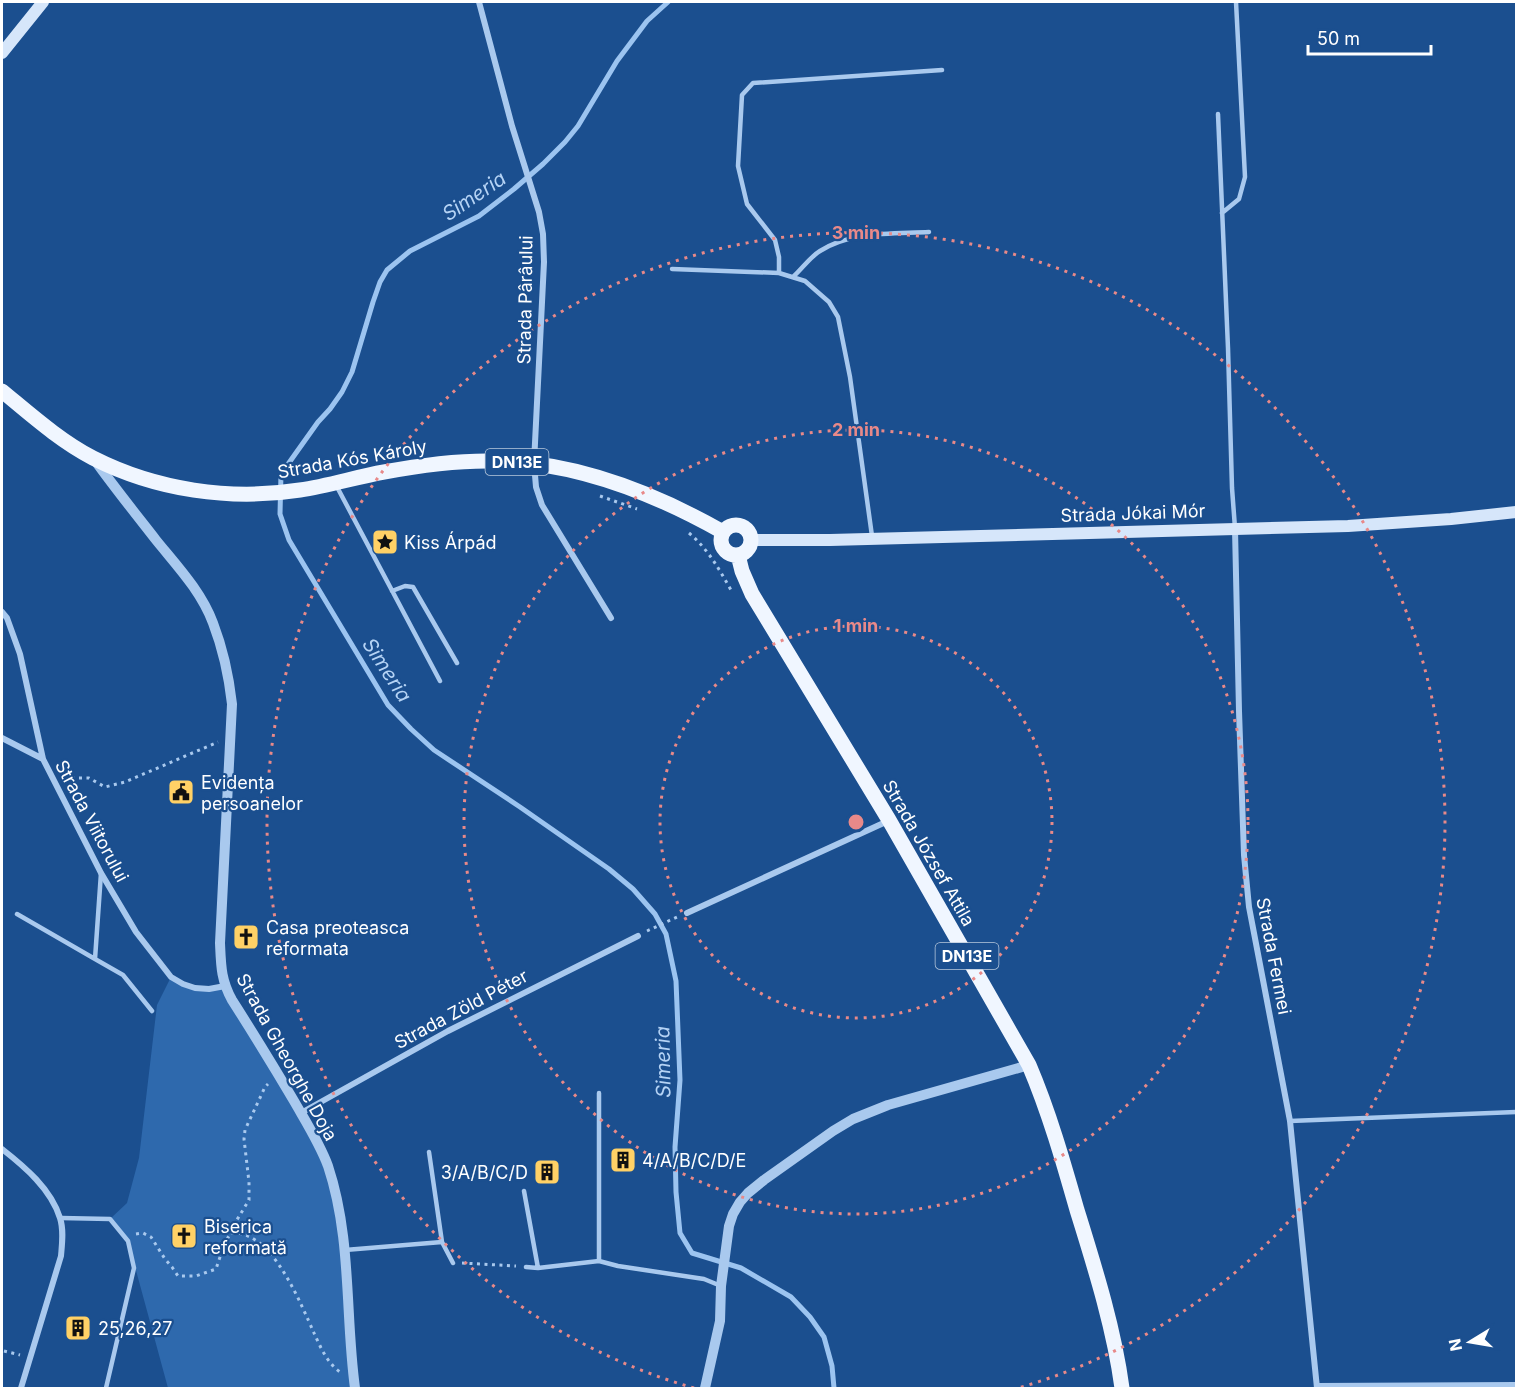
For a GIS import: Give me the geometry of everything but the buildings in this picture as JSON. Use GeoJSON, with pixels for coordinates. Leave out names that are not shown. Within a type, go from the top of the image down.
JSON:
{"type":"FeatureCollection","features":[{"type":"Feature","properties":{"kind":"main road"},"geometry":{"type":"LineString","coordinates":[[2,53],[43,2]]}},
{"type":"Feature","properties":{"kind":"main road","name":"Strada Kós Károly"},"geometry":{"type":"LineString","coordinates":[[2,391],[52,431],[93,458],[130,473],[181,488],[238,495],[267,494],[301,490],[384,472],[448,462],[496,460],[534,463],[574,471],[646,494],[723,532]]}},
{"type":"Feature","properties":{"kind":"main road","name":"Strada Jókai Mór"},"geometry":{"type":"LineString","coordinates":[[750,540],[830,540],[1348,526],[1516,512]]}},
{"type":"Feature","properties":{"kind":"main road","name":"DN13E"},"geometry":{"type":"LineString","coordinates":[[738,555],[730,554],[723,549],[721,540],[723,532],[730,526],[739,526],[747,531],[750,540]]}},
{"type":"Feature","properties":{"kind":"main road"},"geometry":{"type":"LineString","coordinates":[[738,555],[748,548],[750,540]]}},
{"type":"Feature","properties":{"kind":"main road","name":"Strada József Attila"},"geometry":{"type":"LineString","coordinates":[[738,555],[752,594],[889,820],[1029,1065],[1043,1100],[1088,1244],[1119,1367],[1122,1389]]}},
{"type":"Feature","properties":{"kind":"street","name":"Strada Pârâului"},"geometry":{"type":"LineString","coordinates":[[479,2],[539,212],[543,234],[544,262],[534,463],[536,487],[542,505],[611,618]]}},
{"type":"Feature","properties":{"kind":"street","name":"Strada Gheorghe Doja"},"geometry":{"type":"LineString","coordinates":[[93,458],[123,500],[187,577],[202,600],[213,623],[230,680],[231,737],[220,943],[221,973],[225,986],[301,1113],[327,1166],[340,1218],[345,1250],[354,1385]]}},
{"type":"Feature","properties":{"kind":"street","name":"Strada Fermei"},"geometry":{"type":"LineString","coordinates":[[1235,529],[1245,876],[1290,1121],[1317,1387]]}},
{"type":"Feature","properties":{"kind":"street","name":"Strada Viitorului"},"geometry":{"type":"LineString","coordinates":[[2,612],[7,618],[20,654],[43,759],[101,873],[136,932],[171,977],[195,988],[209,989],[225,986]]}},
{"type":"Feature","properties":{"kind":"street"},"geometry":{"type":"LineString","coordinates":[[2,738],[43,759]]}},
{"type":"Feature","properties":{"kind":"street"},"geometry":{"type":"LineString","coordinates":[[687,913],[889,820]]}},
{"type":"Feature","properties":{"kind":"street","name":"Strada Zöld Péter"},"geometry":{"type":"LineString","coordinates":[[301,1113],[448,1031],[638,936]]}},
{"type":"Feature","properties":{"kind":"street"},"geometry":{"type":"LineString","coordinates":[[705,1389],[720,1321],[721,1286],[729,1226],[733,1214],[748,1193],[853,1119],[888,1105],[1029,1065]]}},
{"type":"Feature","properties":{"kind":"street"},"geometry":{"type":"LineString","coordinates":[[2,1149],[19,1162],[52,1200],[61,1218],[63,1235],[61,1256],[21,1389]]}},
{"type":"Feature","properties":{"kind":"street"},"geometry":{"type":"LineString","coordinates":[[1317,1387],[1516,1385]]}},
{"type":"Feature","properties":{"kind":"lane"},"geometry":{"type":"LineString","coordinates":[[1222,213],[1239,199],[1245,177],[1236,2]]}},
{"type":"Feature","properties":{"kind":"lane"},"geometry":{"type":"LineString","coordinates":[[779,273],[779,257],[775,240],[747,204],[738,166],[742,95],[753,83],[942,70]]}},
{"type":"Feature","properties":{"kind":"lane"},"geometry":{"type":"LineString","coordinates":[[1218,114],[1235,529]]}},
{"type":"Feature","properties":{"kind":"lane"},"geometry":{"type":"LineString","coordinates":[[794,277],[819,252],[839,242],[859,236],[929,232]]}},
{"type":"Feature","properties":{"kind":"lane"},"geometry":{"type":"LineString","coordinates":[[672,269],[779,273],[805,281],[829,302],[838,317],[850,376],[872,539]]}},
{"type":"Feature","properties":{"kind":"lane"},"geometry":{"type":"LineString","coordinates":[[334,483],[440,681]]}},
{"type":"Feature","properties":{"kind":"lane"},"geometry":{"type":"LineString","coordinates":[[392,591],[405,586],[413,586],[457,663]]}},
{"type":"Feature","properties":{"kind":"lane"},"geometry":{"type":"LineString","coordinates":[[95,959],[101,873]]}},
{"type":"Feature","properties":{"kind":"lane"},"geometry":{"type":"LineString","coordinates":[[17,914],[123,975],[152,1011]]}},
{"type":"Feature","properties":{"kind":"lane"},"geometry":{"type":"LineString","coordinates":[[599,1093],[599,1261]]}},
{"type":"Feature","properties":{"kind":"lane"},"geometry":{"type":"LineString","coordinates":[[1290,1121],[1516,1112]]}},
{"type":"Feature","properties":{"kind":"lane"},"geometry":{"type":"LineString","coordinates":[[429,1152],[442,1242],[453,1263]]}},
{"type":"Feature","properties":{"kind":"lane"},"geometry":{"type":"LineString","coordinates":[[524,1191],[538,1268]]}},
{"type":"Feature","properties":{"kind":"lane"},"geometry":{"type":"LineString","coordinates":[[61,1218],[110,1219],[128,1241],[134,1268],[106,1389]]}},
{"type":"Feature","properties":{"kind":"lane"},"geometry":{"type":"LineString","coordinates":[[345,1250],[442,1242]]}},
{"type":"Feature","properties":{"kind":"lane"},"geometry":{"type":"LineString","coordinates":[[526,1266],[538,1268],[599,1261],[704,1279],[721,1286]]}},
{"type":"Feature","properties":{"kind":"path"},"geometry":{"type":"LineString","coordinates":[[595,494],[638,510]]}},
{"type":"Feature","properties":{"kind":"path"},"geometry":{"type":"LineString","coordinates":[[689,533],[711,555],[734,593]]}},
{"type":"Feature","properties":{"kind":"path"},"geometry":{"type":"LineString","coordinates":[[54,778],[89,778],[105,787],[125,782],[231,737]]}},
{"type":"Feature","properties":{"kind":"path"},"geometry":{"type":"LineString","coordinates":[[650,930],[669,920]]}},
{"type":"Feature","properties":{"kind":"path"},"geometry":{"type":"LineString","coordinates":[[128,1241],[135,1234],[143,1233],[151,1237],[178,1276],[196,1276],[216,1269],[225,1242],[249,1200],[245,1130],[265,1087],[279,1075]]}},
{"type":"Feature","properties":{"kind":"path"},"geometry":{"type":"LineString","coordinates":[[231,1233],[244,1235],[266,1248],[280,1266],[321,1348],[335,1369],[354,1385]]}},
{"type":"Feature","properties":{"kind":"path"},"geometry":{"type":"LineString","coordinates":[[453,1263],[526,1266]]}},
{"type":"Feature","properties":{"kind":"path"},"geometry":{"type":"LineString","coordinates":[[4,1351],[30,1358]]}},
{"type":"Feature","properties":{"kind":"shaded area"},"geometry":{"type":"Polygon","coordinates":[[[171,977],[195,988],[225,986],[301,1113],[334,1192],[355,1388],[168,1388],[128,1241],[110,1219],[127,1203],[139,1158],[157,1005],[171,977]]]}},
{"type":"Feature","properties":{"kind":"waterway","name":"Simeria"},"geometry":{"type":"LineString","coordinates":[[668,2],[647,21],[617,61],[578,126],[543,164],[479,216],[410,251],[387,270],[373,302],[352,372],[342,392],[281,474],[280,514],[289,540],[388,705],[434,750],[609,869],[633,889],[655,914],[666,934],[676,981],[680,1080],[675,1147],[680,1233],[692,1253],[741,1268],[791,1297],[810,1317],[824,1337],[832,1366],[834,1388]]}},
{"type":"Feature","properties":{"kind":"place","name":"Kiss Árpád"},"geometry":{"type":"Point","coordinates":[385,542]}},
{"type":"Feature","properties":{"kind":"place","name":"Evidența persoanelor"},"geometry":{"type":"Point","coordinates":[181,792]}},
{"type":"Feature","properties":{"kind":"place","name":"Casa preoteasca reformata"},"geometry":{"type":"Point","coordinates":[246,937]}},
{"type":"Feature","properties":{"kind":"place","name":"4/A/B/C/D/E"},"geometry":{"type":"Point","coordinates":[623,1160]}},
{"type":"Feature","properties":{"kind":"place","name":"3/A/B/C/D"},"geometry":{"type":"Point","coordinates":[547,1172]}},
{"type":"Feature","properties":{"kind":"place","name":"Biserica reformată"},"geometry":{"type":"Point","coordinates":[184,1236]}},
{"type":"Feature","properties":{"kind":"place","name":"25,26,27"},"geometry":{"type":"Point","coordinates":[78,1328]}}]}
